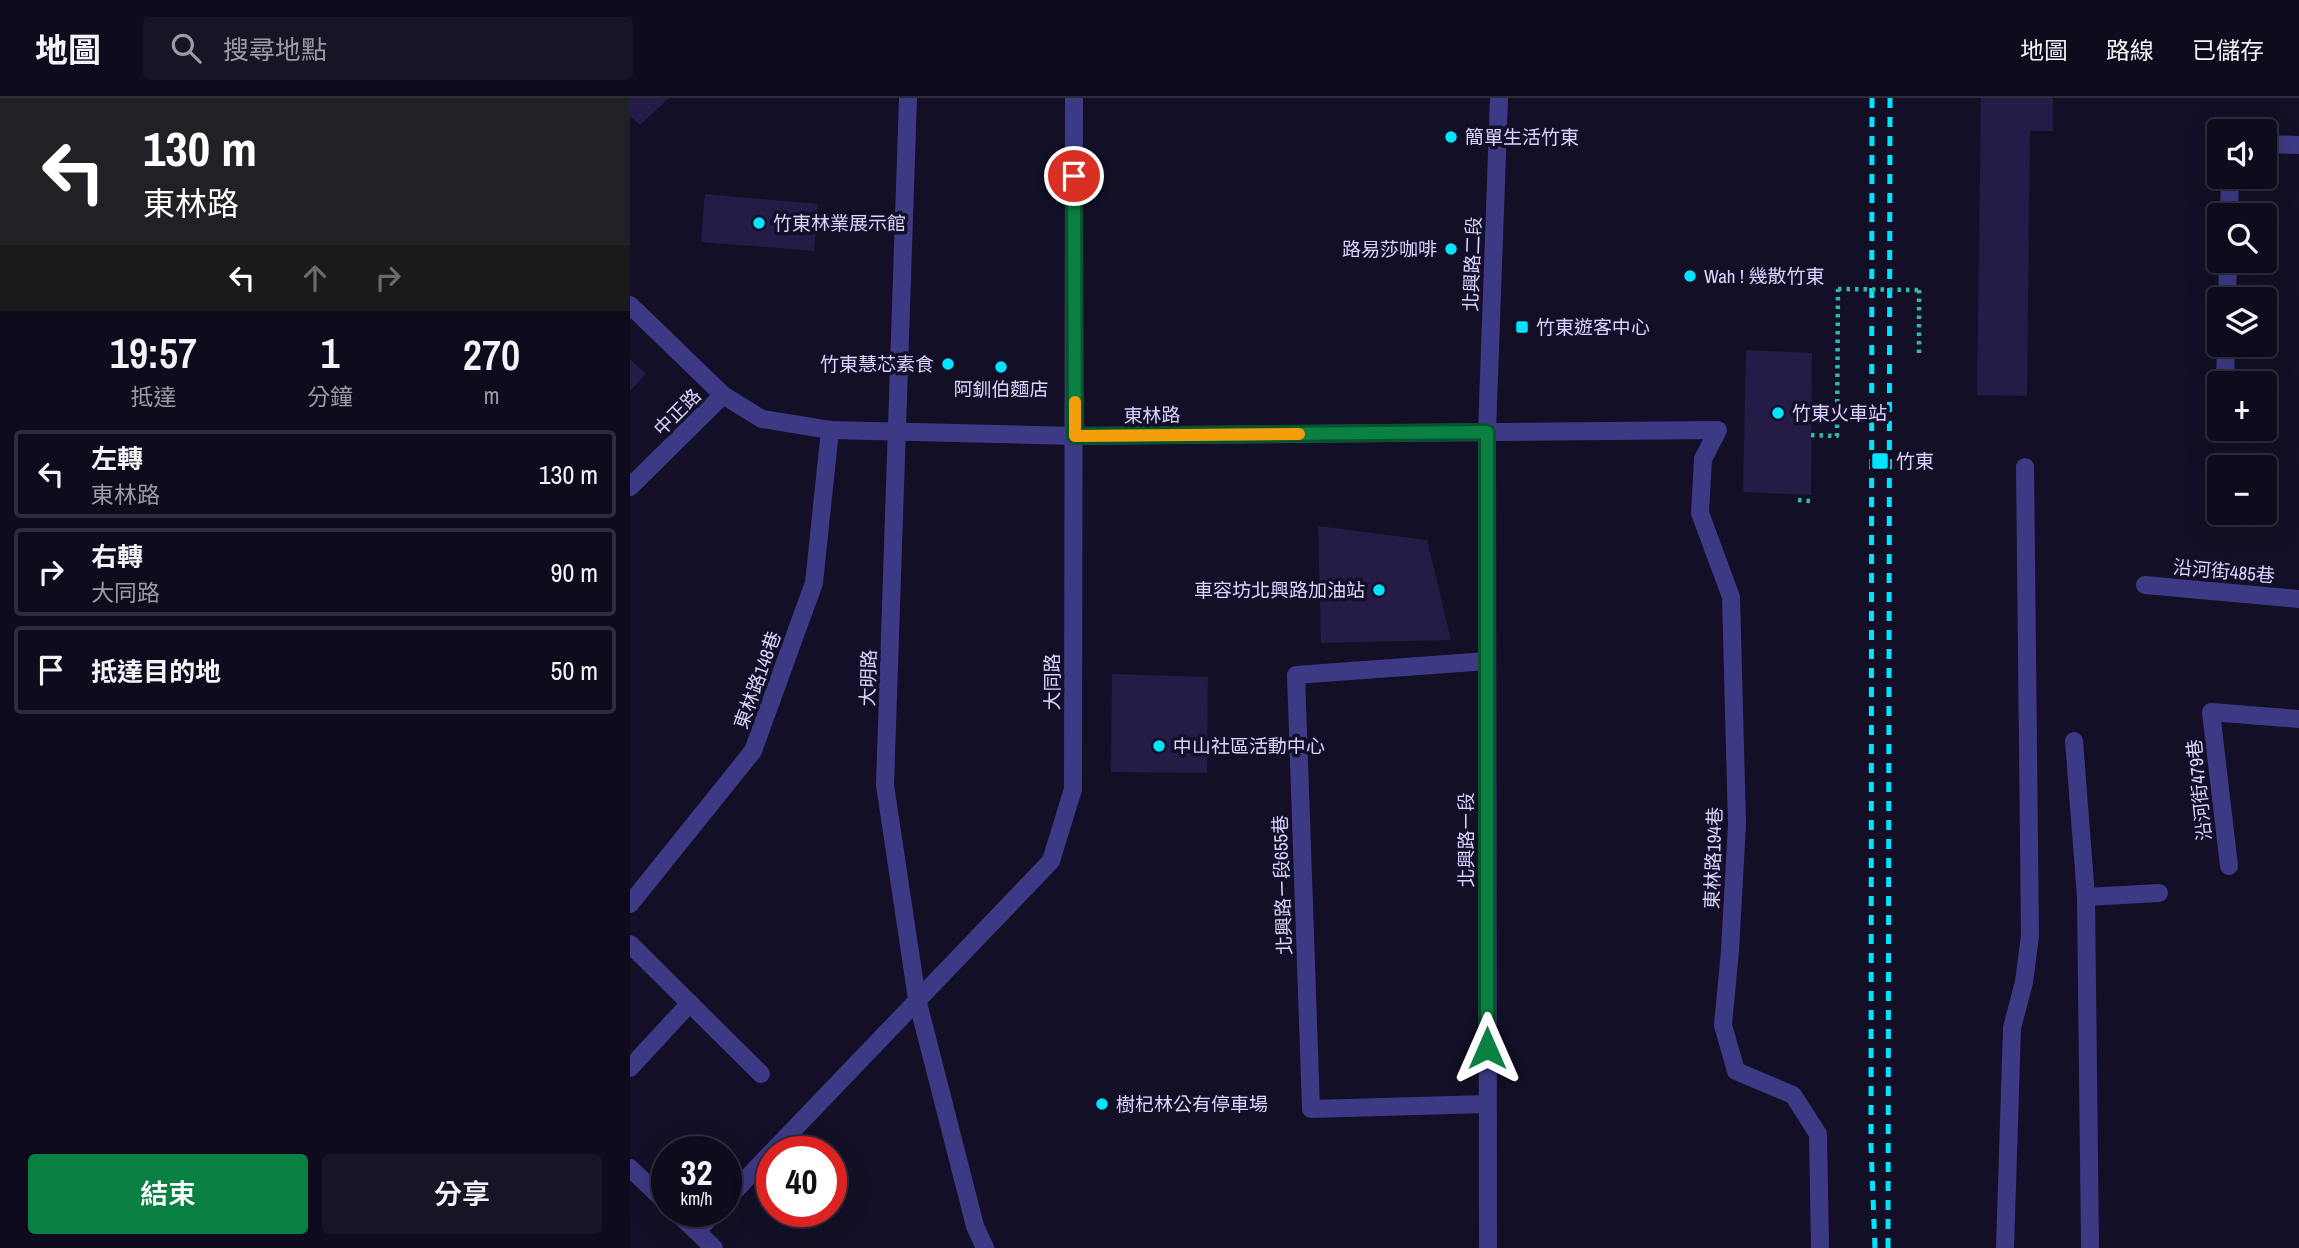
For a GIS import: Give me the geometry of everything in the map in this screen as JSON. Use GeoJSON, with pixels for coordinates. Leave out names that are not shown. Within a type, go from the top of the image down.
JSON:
{"type":"FeatureCollection","features":[{"type":"Feature","properties":{"kind":"street","name":"大明路"},"geometry":{"type":"LineString","coordinates":[[908,98],[885,785],[917,999],[975,1226],[985,1248]]}},
{"type":"Feature","properties":{"kind":"street","name":"大同路"},"geometry":{"type":"LineString","coordinates":[[787,1136],[1051,861],[1073,789],[1074,98]]}},
{"type":"Feature","properties":{"kind":"street","name":"北興路二段"},"geometry":{"type":"LineString","coordinates":[[1487,432],[1499,98]]}},
{"type":"Feature","properties":{"kind":"street"},"geometry":{"type":"LineString","coordinates":[[2277,144],[2299,145]]}},
{"type":"Feature","properties":{"kind":"street","name":"東林路"},"geometry":{"type":"LineString","coordinates":[[630,305],[723,396],[762,419],[830,430],[1075,436],[1718,430]]}},
{"type":"Feature","properties":{"kind":"street","name":"中正路"},"geometry":{"type":"LineString","coordinates":[[630,487],[723,396]]}},
{"type":"Feature","properties":{"kind":"street","name":"東林路148巷"},"geometry":{"type":"LineString","coordinates":[[630,904],[753,751],[814,583],[830,430]]}},
{"type":"Feature","properties":{"kind":"street","name":"東林路194巷"},"geometry":{"type":"LineString","coordinates":[[1718,430],[1703,459],[1700,513],[1731,597],[1737,824],[1723,1026],[1736,1072],[1793,1095],[1818,1134],[1820,1248]]}},
{"type":"Feature","properties":{"kind":"street","name":"北興路ㄧ段"},"geometry":{"type":"LineString","coordinates":[[1487,432],[1488,1248]]}},
{"type":"Feature","properties":{"kind":"street"},"geometry":{"type":"LineString","coordinates":[[2005,1248],[2012,1028],[2024,982],[2030,936],[2025,467]]}},
{"type":"Feature","properties":{"kind":"street","name":"沿河街485巷"},"geometry":{"type":"LineString","coordinates":[[2145,585],[2299,599]]}},
{"type":"Feature","properties":{"kind":"street","name":"北興路ㄧ段655巷"},"geometry":{"type":"LineString","coordinates":[[1487,661],[1296,674],[1311,1109],[1487,1104]]}},
{"type":"Feature","properties":{"kind":"street","name":"沿河街479巷"},"geometry":{"type":"LineString","coordinates":[[2229,866],[2211,712],[2299,719]]}},
{"type":"Feature","properties":{"kind":"street"},"geometry":{"type":"LineString","coordinates":[[2074,741],[2086,897],[2090,1248]]}},
{"type":"Feature","properties":{"kind":"street"},"geometry":{"type":"LineString","coordinates":[[2086,897],[2159,893]]}},
{"type":"Feature","properties":{"kind":"street"},"geometry":{"type":"LineString","coordinates":[[630,944],[761,1074]]}},
{"type":"Feature","properties":{"kind":"street"},"geometry":{"type":"LineString","coordinates":[[630,1068],[690,1003]]}},
{"type":"Feature","properties":{"kind":"street"},"geometry":{"type":"LineString","coordinates":[[630,1168],[651,1188]]}},
{"type":"Feature","properties":{"kind":"street","name":"大同路"},"geometry":{"type":"LineString","coordinates":[[742,1183],[756,1169]]}},
{"type":"Feature","properties":{"kind":"street"},"geometry":{"type":"LineString","coordinates":[[693,1227],[714,1248]]}},
{"type":"Feature","properties":{"kind":"street"},"geometry":{"type":"LineString","coordinates":[[697,1231],[701,1227]]}},
{"type":"Feature","properties":{"kind":"path"},"geometry":{"type":"LineString","coordinates":[[1811,435],[1837,436],[1838,289],[1919,290],[1919,357]]}},
{"type":"Feature","properties":{"kind":"path"},"geometry":{"type":"LineString","coordinates":[[1798,500],[1811,500]]}},
{"type":"Feature","properties":{"kind":"building"},"geometry":{"type":"Polygon","coordinates":[[[630,98],[669,98],[640,125],[630,116],[630,98]]]}},
{"type":"Feature","properties":{"kind":"building"},"geometry":{"type":"Polygon","coordinates":[[[1981,98],[2053,98],[2053,131],[2030,131],[2027,396],[1977,395],[1981,98]]]}},
{"type":"Feature","properties":{"kind":"building","name":"竹東林業展示館"},"geometry":{"type":"Polygon","coordinates":[[[705,194],[818,204],[814,251],[701,242],[705,194]]]}},
{"type":"Feature","properties":{"kind":"building","name":"竹東火車站"},"geometry":{"type":"Polygon","coordinates":[[[1746,350],[1812,353],[1811,495],[1743,492],[1746,350]]]}},
{"type":"Feature","properties":{"kind":"building"},"geometry":{"type":"Polygon","coordinates":[[[630,359],[646,374],[630,391],[630,359]]]}},
{"type":"Feature","properties":{"kind":"building","name":"車容坊北興路加油站"},"geometry":{"type":"Polygon","coordinates":[[[1318,526],[1427,540],[1451,640],[1321,643],[1318,526]]]}},
{"type":"Feature","properties":{"kind":"building","name":"中山社區活動中心"},"geometry":{"type":"Polygon","coordinates":[[[1112,674],[1208,677],[1207,773],[1111,772],[1112,674]]]}},
{"type":"Feature","properties":{"kind":"railway"},"geometry":{"type":"LineString","coordinates":[[1872,98],[1871,1146],[1875,1248]]}},
{"type":"Feature","properties":{"kind":"railway"},"geometry":{"type":"LineString","coordinates":[[1888,1248],[1890,98]]}},
{"type":"Feature","properties":{"kind":"slow traffic"},"geometry":{"type":"LineString","coordinates":[[1075,402],[1075,436],[1299,434]]}},
{"type":"Feature","properties":{"kind":"place","name":"簡單生活竹東"},"geometry":{"type":"Point","coordinates":[1451,137]}},
{"type":"Feature","properties":{"kind":"place","name":"竹東林業展示館"},"geometry":{"type":"Point","coordinates":[759,223]}},
{"type":"Feature","properties":{"kind":"place","name":"路易莎咖啡"},"geometry":{"type":"Point","coordinates":[1451,249]}},
{"type":"Feature","properties":{"kind":"place","name":"Wah ! 幾散竹東"},"geometry":{"type":"Point","coordinates":[1690,276]}},
{"type":"Feature","properties":{"kind":"place","name":"竹東遊客中心"},"geometry":{"type":"Point","coordinates":[1522,327]}},
{"type":"Feature","properties":{"kind":"place","name":"竹東慧芯素食"},"geometry":{"type":"Point","coordinates":[948,364]}},
{"type":"Feature","properties":{"kind":"place","name":"阿釧伯麵店"},"geometry":{"type":"Point","coordinates":[1001,367]}},
{"type":"Feature","properties":{"kind":"place","name":"竹東火車站"},"geometry":{"type":"Point","coordinates":[1778,413]}},
{"type":"Feature","properties":{"kind":"place","name":"竹東"},"geometry":{"type":"Point","coordinates":[1880,461]}},
{"type":"Feature","properties":{"kind":"place","name":"車容坊北興路加油站"},"geometry":{"type":"Point","coordinates":[1379,590]}},
{"type":"Feature","properties":{"kind":"place","name":"中山社區活動中心"},"geometry":{"type":"Point","coordinates":[1159,746]}},
{"type":"Feature","properties":{"kind":"place","name":"樹杞林公有停車場"},"geometry":{"type":"Point","coordinates":[1102,1104]}},
{"type":"Feature","properties":{"kind":"route"},"geometry":{"type":"LineString","coordinates":[[1074,176],[1075,436],[1487,432],[1487,1048]]}}]}
